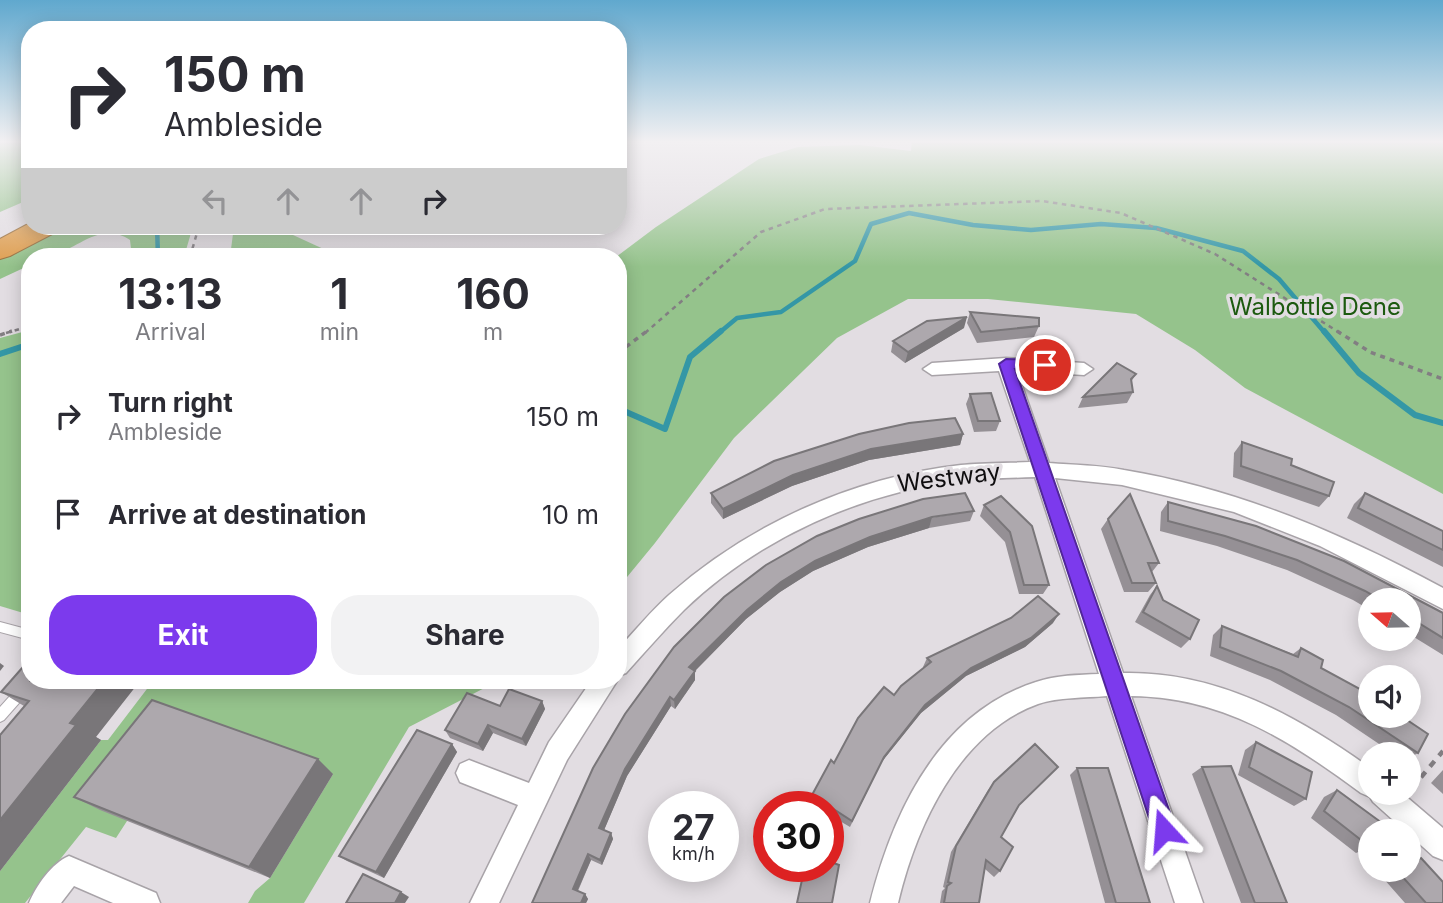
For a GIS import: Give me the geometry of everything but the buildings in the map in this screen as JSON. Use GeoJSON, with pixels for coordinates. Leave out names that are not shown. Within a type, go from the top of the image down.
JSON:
{"type":"FeatureCollection","features":[{"type":"Feature","properties":{"kind":"highway"},"geometry":{"type":"LineString","coordinates":[[0,221],[21,214]]}},
{"type":"Feature","properties":{"kind":"highway"},"geometry":{"type":"LineString","coordinates":[[0,228],[21,216]]}},
{"type":"Feature","properties":{"kind":"highway"},"geometry":{"type":"LineString","coordinates":[[0,247],[23,235]]}},
{"type":"Feature","properties":{"kind":"highway"},"geometry":{"type":"LineString","coordinates":[[0,247],[26,235]]}},
{"type":"Feature","properties":{"kind":"street"},"geometry":{"type":"LineString","coordinates":[[1006,364],[1189,903]]}},
{"type":"Feature","properties":{"kind":"street"},"geometry":{"type":"LineString","coordinates":[[932,369],[1006,364],[1084,369]]}},
{"type":"Feature","properties":{"kind":"street","name":"Westway"},"geometry":{"type":"LineString","coordinates":[[627,655],[662,615],[699,580],[763,536],[807,513],[887,486],[973,472],[1043,471],[1163,485],[1247,508],[1344,547],[1443,599]]}},
{"type":"Feature","properties":{"kind":"street"},"geometry":{"type":"LineString","coordinates":[[884,903],[903,836],[945,762],[970,735],[996,713],[1027,696],[1057,688],[1115,684],[1168,685],[1209,695],[1258,715],[1297,736],[1358,776]]}},
{"type":"Feature","properties":{"kind":"street"},"geometry":{"type":"LineString","coordinates":[[484,903],[558,751],[600,689]]}},
{"type":"Feature","properties":{"kind":"street"},"geometry":{"type":"LineString","coordinates":[[469,773],[535,799]]}},
{"type":"Feature","properties":{"kind":"street"},"geometry":{"type":"LineString","coordinates":[[1396,805],[1443,846]]}},
{"type":"Feature","properties":{"kind":"street"},"geometry":{"type":"LineString","coordinates":[[43,903],[69,870],[146,903]]}},
{"type":"Feature","properties":{"kind":"lane"},"geometry":{"type":"LineString","coordinates":[[0,627],[21,633]]}},
{"type":"Feature","properties":{"kind":"lane"},"geometry":{"type":"LineString","coordinates":[[0,716],[24,689]]}},
{"type":"Feature","properties":{"kind":"path"},"geometry":{"type":"LineString","coordinates":[[627,347],[761,232],[825,209],[1042,201],[1121,214],[1215,254],[1370,352],[1443,379]]}},
{"type":"Feature","properties":{"kind":"path"},"geometry":{"type":"LineString","coordinates":[[0,335],[21,329]]}},
{"type":"Feature","properties":{"kind":"path"},"geometry":{"type":"LineString","coordinates":[[1421,778],[1443,751]]}},
{"type":"Feature","properties":{"kind":"green space"},"geometry":{"type":"Polygon","coordinates":[[[0,183],[21,183],[21,203],[0,212],[0,183]]]}},
{"type":"Feature","properties":{"kind":"green space","name":"Walbottle Dene"},"geometry":{"type":"Polygon","coordinates":[[[722,183],[1443,183],[1443,494],[1245,388],[1195,350],[1136,314],[988,299],[908,299],[837,338],[734,438],[627,577],[627,249],[722,183]]]}},
{"type":"Feature","properties":{"kind":"green space"},"geometry":{"type":"Polygon","coordinates":[[[43,235],[98,235],[70,248],[21,248],[21,269],[0,279],[0,257],[43,235]]]}},
{"type":"Feature","properties":{"kind":"green space"},"geometry":{"type":"Polygon","coordinates":[[[119,235],[190,235],[187,248],[131,248],[130,240],[119,235]]]}},
{"type":"Feature","properties":{"kind":"green space"},"geometry":{"type":"Polygon","coordinates":[[[233,235],[293,235],[321,248],[231,248],[233,235]]]}},
{"type":"Feature","properties":{"kind":"green space"},"geometry":{"type":"Polygon","coordinates":[[[21,332],[21,612],[0,606],[0,338],[21,332]]]}},
{"type":"Feature","properties":{"kind":"green space"},"geometry":{"type":"Polygon","coordinates":[[[147,689],[483,689],[409,727],[304,903],[248,903],[255,891],[270,878],[333,774],[127,821],[116,838],[86,827],[25,903],[0,903],[0,871],[101,740],[108,740],[147,689]]]}},
{"type":"Feature","properties":{"kind":"waterway"},"geometry":{"type":"LineString","coordinates":[[719,333],[737,318],[781,312],[855,261],[871,224],[909,213],[973,225],[1031,230],[1101,224],[1156,228],[1243,251],[1279,279],[1325,333]]}},
{"type":"Feature","properties":{"kind":"waterway"},"geometry":{"type":"LineString","coordinates":[[157,235],[158,248]]}},
{"type":"Feature","properties":{"kind":"waterway"},"geometry":{"type":"LineString","coordinates":[[627,412],[665,429],[690,357],[721,331]]}},
{"type":"Feature","properties":{"kind":"waterway"},"geometry":{"type":"LineString","coordinates":[[1324,331],[1359,373],[1415,415],[1443,423]]}},
{"type":"Feature","properties":{"kind":"waterway"},"geometry":{"type":"LineString","coordinates":[[0,354],[21,347]]}},
{"type":"Feature","properties":{"kind":"route"},"geometry":{"type":"LineString","coordinates":[[1045,365],[1006,364],[1164,830]]}}]}
